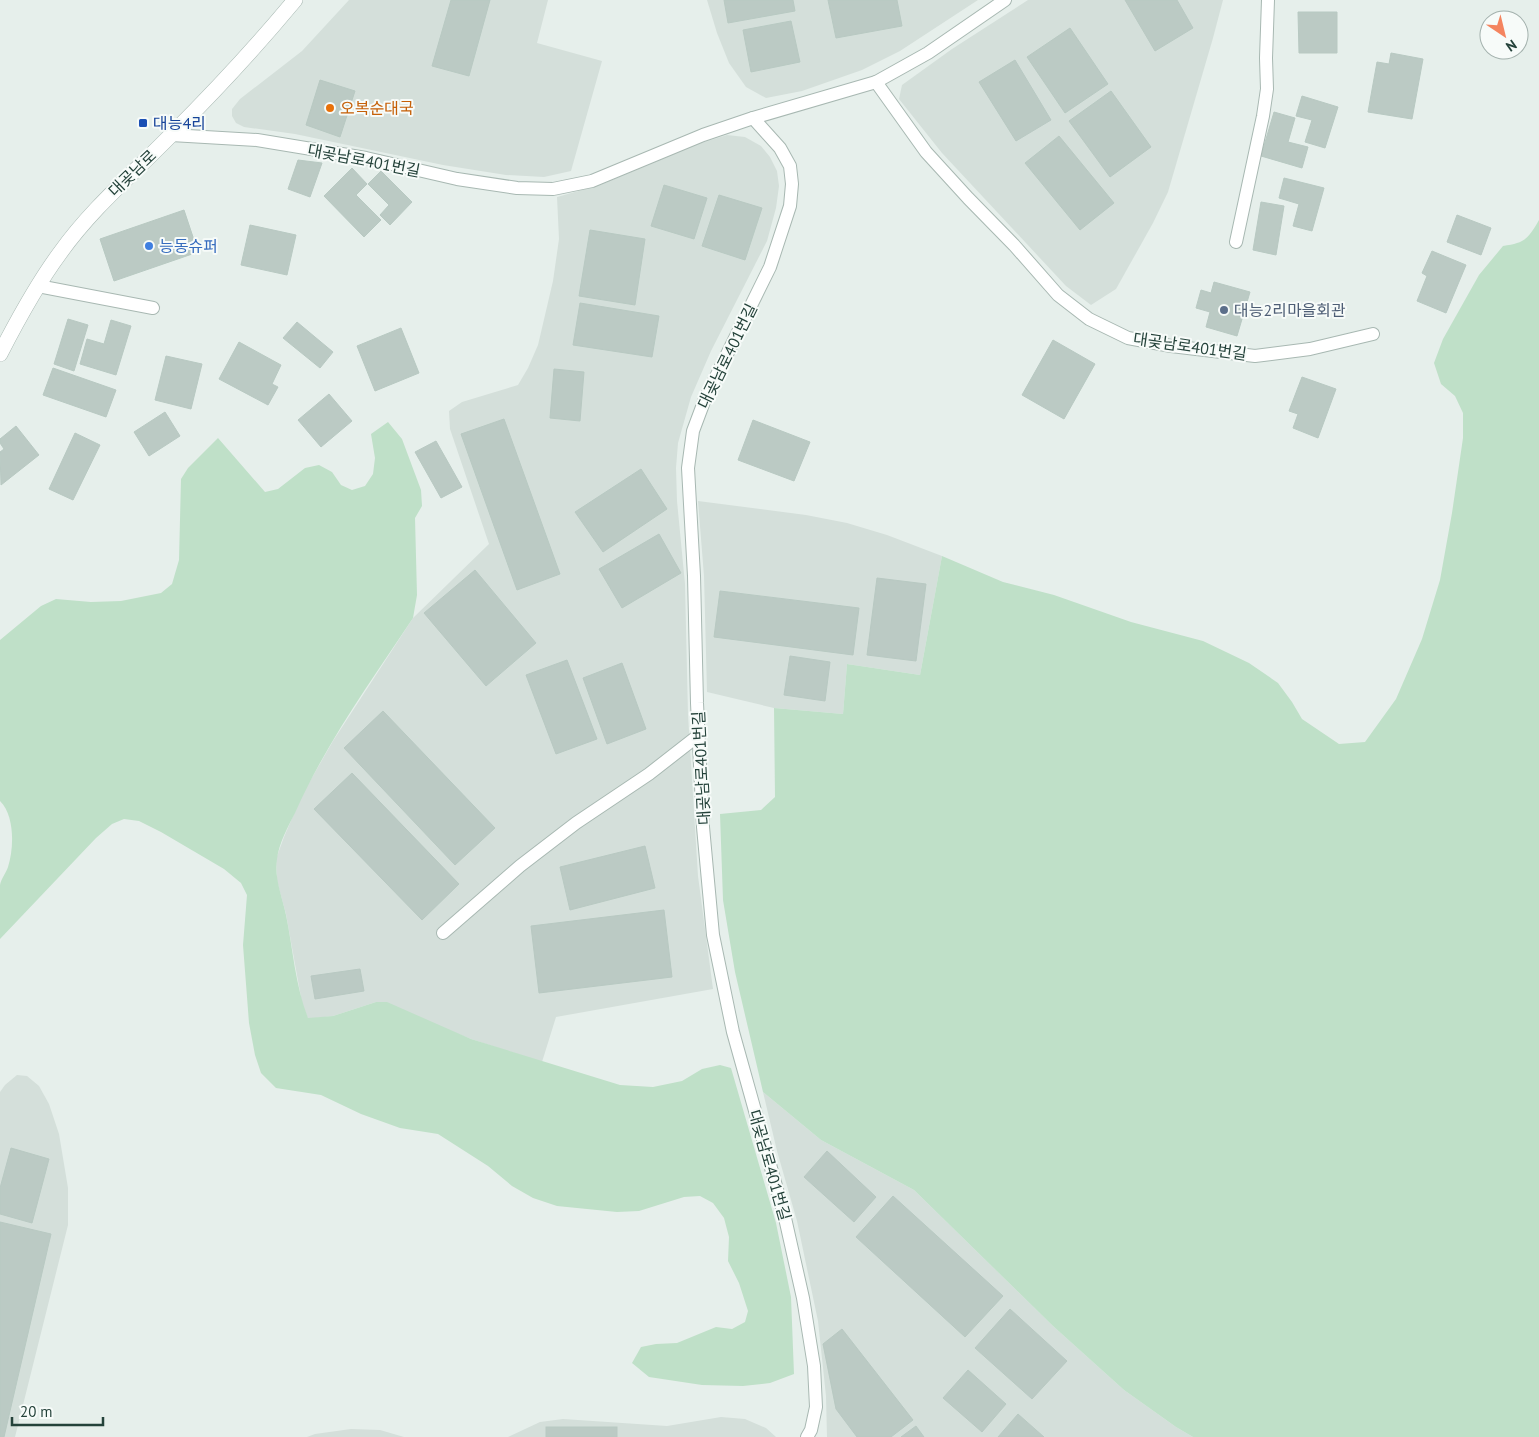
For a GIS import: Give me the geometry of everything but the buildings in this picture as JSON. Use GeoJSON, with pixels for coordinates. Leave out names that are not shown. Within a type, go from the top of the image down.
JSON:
{"type":"FeatureCollection","features":[{"type":"Feature","properties":{"kind":"street","name":"대곶남로"},"geometry":{"type":"LineString","coordinates":[[0,354],[22,312],[59,253],[87,219],[120,183],[171,135],[251,52],[295,0]]}},
{"type":"Feature","properties":{"kind":"lane","name":"대곶남로401번길"},"geometry":{"type":"LineString","coordinates":[[171,135],[257,140],[366,158],[457,178],[517,188],[553,189],[592,181],[704,135],[754,118],[876,82],[928,53],[1005,0]]}},
{"type":"Feature","properties":{"kind":"lane"},"geometry":{"type":"LineString","coordinates":[[1236,242],[1267,89],[1268,0]]}},
{"type":"Feature","properties":{"kind":"lane","name":"대곶남로401번길"},"geometry":{"type":"LineString","coordinates":[[876,82],[926,152],[1014,245],[1058,295],[1089,319],[1128,338],[1171,346],[1254,356],[1310,349],[1373,334]]}},
{"type":"Feature","properties":{"kind":"lane","name":"대곶남로401번길"},"geometry":{"type":"LineString","coordinates":[[754,118],[780,148],[790,166],[792,184],[790,206],[770,267],[705,398],[693,431],[688,468],[703,827],[713,935],[732,1032],[785,1218],[803,1298],[814,1366],[816,1407],[811,1430],[807,1437]]}},
{"type":"Feature","properties":{"kind":"lane"},"geometry":{"type":"LineString","coordinates":[[38,286],[153,308]]}},
{"type":"Feature","properties":{"kind":"lane"},"geometry":{"type":"LineString","coordinates":[[443,933],[520,866],[576,823],[649,774],[699,735]]}},
{"type":"Feature","properties":{"kind":"shaded area"},"geometry":{"type":"Polygon","coordinates":[[[349,0],[548,0],[537,43],[602,61],[571,171],[544,177],[506,175],[443,165],[295,134],[244,127],[236,123],[232,116],[232,109],[240,99],[302,51],[349,0]]]}},
{"type":"Feature","properties":{"kind":"shaded area"},"geometry":{"type":"Polygon","coordinates":[[[707,0],[978,0],[900,51],[862,70],[802,91],[766,98],[746,87],[729,63],[707,0]]]}},
{"type":"Feature","properties":{"kind":"shaded area"},"geometry":{"type":"Polygon","coordinates":[[[1028,0],[1223,0],[1168,192],[1116,289],[1091,305],[1066,286],[942,153],[899,99],[902,85],[952,49],[1028,0]]]}},
{"type":"Feature","properties":{"kind":"shaded area"},"geometry":{"type":"Polygon","coordinates":[[[727,135],[745,137],[761,146],[770,157],[777,171],[779,186],[776,208],[767,241],[711,351],[691,397],[678,443],[676,468],[677,501],[685,584],[688,715],[698,876],[713,989],[556,1017],[542,1062],[471,1039],[376,1002],[333,1016],[308,1019],[302,1003],[286,914],[277,881],[276,859],[284,837],[302,795],[333,741],[413,618],[489,544],[450,429],[449,411],[462,402],[518,385],[528,368],[538,345],[553,281],[559,239],[557,197],[600,185],[698,144],[727,135]]]}},
{"type":"Feature","properties":{"kind":"shaded area"},"geometry":{"type":"Polygon","coordinates":[[[698,501],[806,515],[847,523],[887,535],[942,556],[920,675],[847,664],[843,714],[774,708],[707,692],[704,576],[698,501]]]}},
{"type":"Feature","properties":{"kind":"shaded area"},"geometry":{"type":"Polygon","coordinates":[[[17,1075],[27,1076],[39,1086],[49,1104],[59,1134],[68,1188],[68,1225],[15,1437],[0,1437],[0,1092],[17,1075]]]}},
{"type":"Feature","properties":{"kind":"shaded area"},"geometry":{"type":"Polygon","coordinates":[[[763,1092],[821,1140],[914,1190],[1053,1326],[1124,1390],[1193,1437],[827,1437],[826,1396],[818,1321],[797,1221],[763,1092]]]}},
{"type":"Feature","properties":{"kind":"shaded area"},"geometry":{"type":"Polygon","coordinates":[[[721,1417],[745,1419],[766,1428],[776,1437],[508,1437],[540,1422],[563,1419],[667,1426],[721,1417]]]}},
{"type":"Feature","properties":{"kind":"shaded area"},"geometry":{"type":"Polygon","coordinates":[[[351,1429],[380,1430],[404,1437],[307,1437],[315,1434],[351,1429]]]}},
{"type":"Feature","properties":{"kind":"green space"},"geometry":{"type":"Polygon","coordinates":[[[1539,220],[1539,1437],[1193,1437],[1124,1390],[1053,1326],[914,1190],[821,1140],[763,1092],[735,972],[723,900],[720,814],[761,810],[775,797],[774,708],[843,714],[847,664],[920,675],[942,556],[1003,582],[1054,595],[1131,622],[1203,641],[1249,663],[1278,683],[1302,719],[1339,744],[1365,742],[1396,699],[1422,639],[1440,580],[1463,438],[1463,413],[1455,396],[1441,384],[1434,363],[1443,339],[1479,275],[1503,246],[1525,239],[1539,220]]]}},
{"type":"Feature","properties":{"kind":"green space"},"geometry":{"type":"Polygon","coordinates":[[[388,422],[402,439],[421,490],[422,506],[415,518],[417,595],[413,618],[350,713],[307,787],[284,835],[276,866],[277,880],[286,915],[297,980],[308,1018],[333,1016],[376,1002],[387,1002],[471,1039],[620,1085],[653,1087],[682,1081],[702,1069],[720,1065],[731,1068],[776,1223],[791,1297],[794,1374],[770,1383],[743,1386],[702,1385],[649,1377],[632,1363],[641,1347],[677,1343],[716,1327],[732,1329],[745,1322],[748,1311],[739,1283],[728,1261],[729,1237],[724,1218],[713,1203],[700,1196],[684,1197],[639,1211],[617,1212],[557,1206],[533,1198],[512,1186],[488,1166],[438,1134],[400,1128],[361,1114],[321,1095],[276,1088],[261,1073],[255,1055],[249,1023],[243,945],[247,895],[241,883],[224,869],[161,832],[139,821],[124,819],[112,824],[96,838],[0,939],[0,885],[10,859],[12,832],[5,807],[0,801],[0,640],[41,606],[56,599],[91,602],[121,601],[161,593],[172,584],[179,560],[181,479],[188,468],[218,438],[265,492],[278,489],[305,468],[319,465],[332,472],[341,485],[352,490],[365,486],[373,474],[375,458],[371,434],[388,422]]]}},
{"type":"Feature","properties":{"kind":"place","name":"오복순대국"},"geometry":{"type":"Point","coordinates":[330,108]}},
{"type":"Feature","properties":{"kind":"place","name":"대능4리"},"geometry":{"type":"Point","coordinates":[143,123]}},
{"type":"Feature","properties":{"kind":"place","name":"능동슈퍼"},"geometry":{"type":"Point","coordinates":[149,246]}},
{"type":"Feature","properties":{"kind":"place","name":"대능2리마을회관"},"geometry":{"type":"Point","coordinates":[1224,310]}}]}
